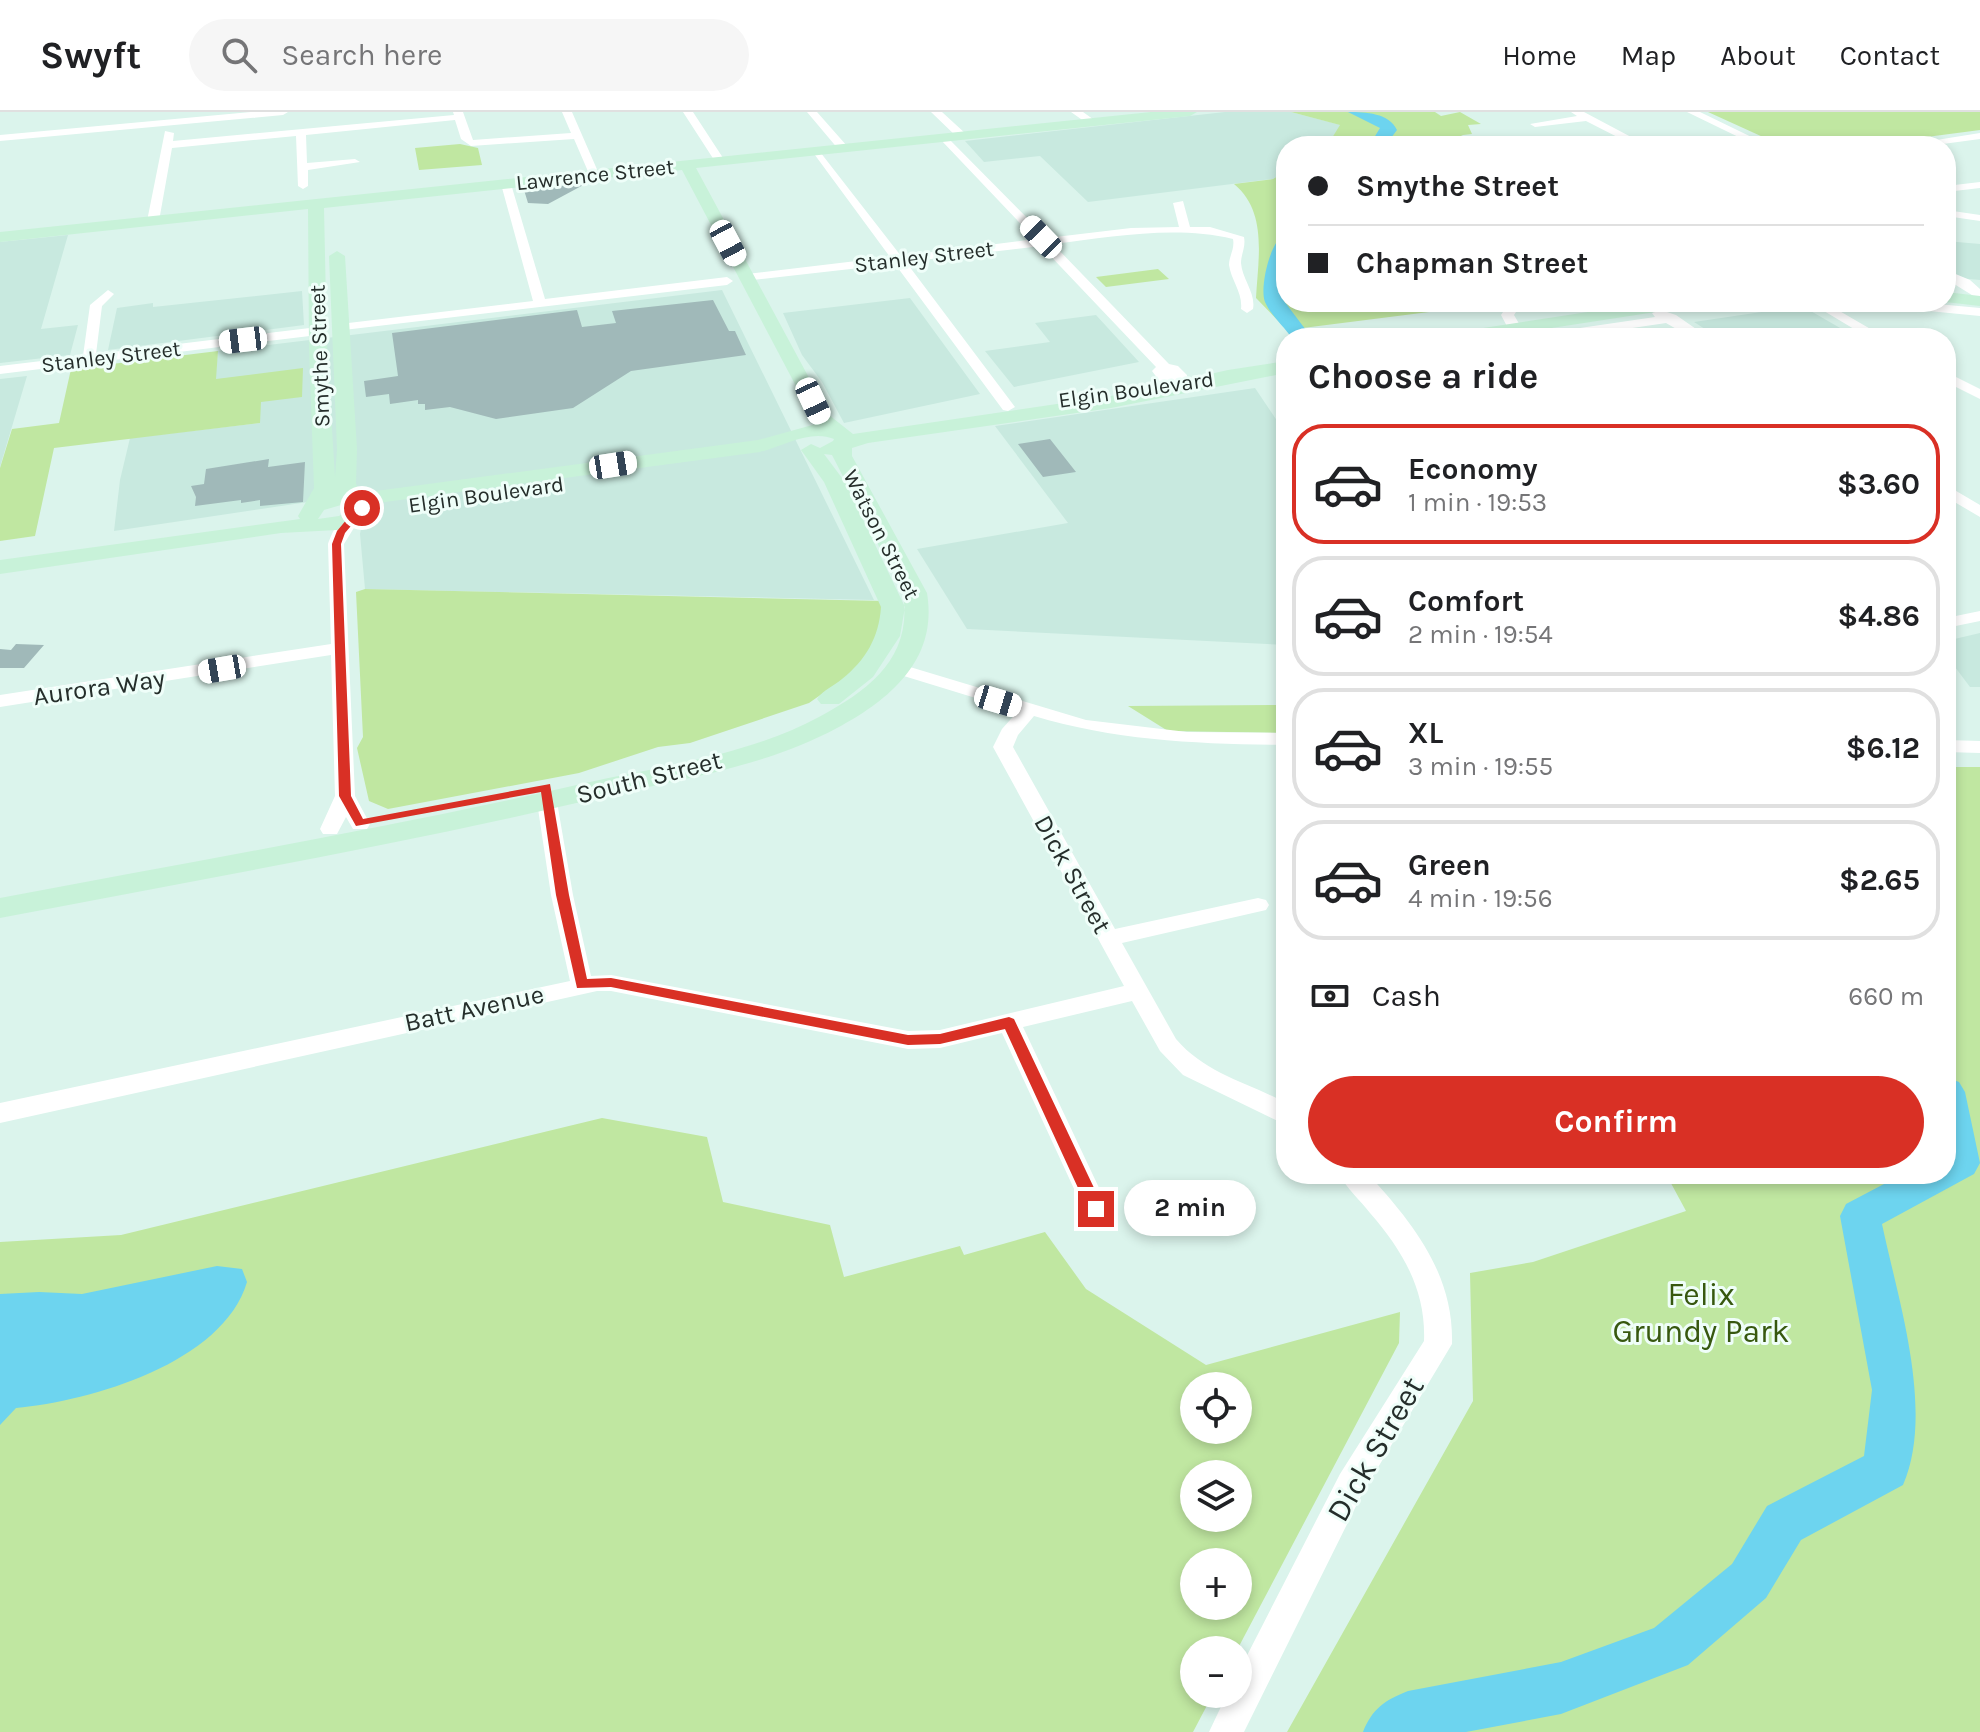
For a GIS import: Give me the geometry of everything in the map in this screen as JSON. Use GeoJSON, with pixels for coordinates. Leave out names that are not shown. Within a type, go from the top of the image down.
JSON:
{"type":"FeatureCollection","features":[{"type":"Feature","properties":{"kind":"street"},"geometry":{"type":"LineString","coordinates":[[0,138],[172,117],[283,112]]}},
{"type":"Feature","properties":{"kind":"street"},"geometry":{"type":"LineString","coordinates":[[567,112],[594,174]]}},
{"type":"Feature","properties":{"kind":"street"},"geometry":{"type":"LineString","coordinates":[[688,112],[720,161]]}},
{"type":"Feature","properties":{"kind":"street"},"geometry":{"type":"LineString","coordinates":[[812,112],[843,148]]}},
{"type":"Feature","properties":{"kind":"street"},"geometry":{"type":"LineString","coordinates":[[936,112],[962,136]]}},
{"type":"Feature","properties":{"kind":"street"},"geometry":{"type":"LineString","coordinates":[[1076,112],[1092,122]]}},
{"type":"Feature","properties":{"kind":"street","name":"Lawrence Street"},"geometry":{"type":"LineString","coordinates":[[0,237],[316,204],[335,221],[506,184],[594,174],[691,172],[720,161],[1190,112]]}},
{"type":"Feature","properties":{"kind":"street"},"geometry":{"type":"LineString","coordinates":[[1576,112],[1623,136]]}},
{"type":"Feature","properties":{"kind":"street"},"geometry":{"type":"LineString","coordinates":[[1692,112],[1744,136]]}},
{"type":"Feature","properties":{"kind":"street"},"geometry":{"type":"LineString","coordinates":[[167,145],[459,115],[466,139],[471,143],[578,136]]}},
{"type":"Feature","properties":{"kind":"street"},"geometry":{"type":"LineString","coordinates":[[153,221],[172,117]]}},
{"type":"Feature","properties":{"kind":"street"},"geometry":{"type":"LineString","coordinates":[[1535,124],[1588,118]]}},
{"type":"Feature","properties":{"kind":"street"},"geometry":{"type":"LineString","coordinates":[[301,132],[303,186]]}},
{"type":"Feature","properties":{"kind":"street"},"geometry":{"type":"LineString","coordinates":[[1956,139],[1980,136]]}},
{"type":"Feature","properties":{"kind":"street"},"geometry":{"type":"LineString","coordinates":[[945,138],[1164,367],[1173,369],[1182,378],[1182,386]]}},
{"type":"Feature","properties":{"kind":"street"},"geometry":{"type":"LineString","coordinates":[[1964,138],[1980,145]]}},
{"type":"Feature","properties":{"kind":"street"},"geometry":{"type":"LineString","coordinates":[[817,151],[1008,407]]}},
{"type":"Feature","properties":{"kind":"street"},"geometry":{"type":"LineString","coordinates":[[302,167],[355,162]]}},
{"type":"Feature","properties":{"kind":"street","name":"Watson Street"},"geometry":{"type":"LineString","coordinates":[[691,172],[821,418],[838,437],[875,538],[893,607],[887,672]]}},
{"type":"Feature","properties":{"kind":"street"},"geometry":{"type":"LineString","coordinates":[[506,184],[540,303]]}},
{"type":"Feature","properties":{"kind":"street"},"geometry":{"type":"LineString","coordinates":[[1956,188],[1980,185]]}},
{"type":"Feature","properties":{"kind":"street"},"geometry":{"type":"LineString","coordinates":[[1179,203],[1185,229]]}},
{"type":"Feature","properties":{"kind":"street","name":"Smythe Street"},"geometry":{"type":"LineString","coordinates":[[316,204],[324,493],[318,515]]}},
{"type":"Feature","properties":{"kind":"street"},"geometry":{"type":"LineString","coordinates":[[1956,214],[1980,218]]}},
{"type":"Feature","properties":{"kind":"street"},"geometry":{"type":"LineString","coordinates":[[316,227],[335,221]]}},
{"type":"Feature","properties":{"kind":"street","name":"Smythe Street"},"geometry":{"type":"LineString","coordinates":[[335,221],[347,449],[345,486],[354,509]]}},
{"type":"Feature","properties":{"kind":"street","name":"Stanley Street"},"geometry":{"type":"LineString","coordinates":[[747,278],[1131,231],[1185,229],[1227,232],[1238,237],[1240,241],[1235,263],[1248,302],[1247,309]]}},
{"type":"Feature","properties":{"kind":"street"},"geometry":{"type":"LineString","coordinates":[[727,281],[747,278]]}},
{"type":"Feature","properties":{"kind":"street"},"geometry":{"type":"LineString","coordinates":[[318,340],[540,303],[747,278]]}},
{"type":"Feature","properties":{"kind":"street","name":"Watson Street"},"geometry":{"type":"LineString","coordinates":[[727,281],[771,362],[800,427],[915,593],[919,609],[917,628],[887,672]]}},
{"type":"Feature","properties":{"kind":"street"},"geometry":{"type":"LineString","coordinates":[[1956,283],[1977,300]]}},
{"type":"Feature","properties":{"kind":"street"},"geometry":{"type":"LineString","coordinates":[[89,359],[96,305],[108,294]]}},
{"type":"Feature","properties":{"kind":"street"},"geometry":{"type":"LineString","coordinates":[[1956,297],[1977,300]]}},
{"type":"Feature","properties":{"kind":"street"},"geometry":{"type":"LineString","coordinates":[[1956,300],[1977,300]]}},
{"type":"Feature","properties":{"kind":"street"},"geometry":{"type":"LineString","coordinates":[[317,304],[338,301]]}},
{"type":"Feature","properties":{"kind":"street"},"geometry":{"type":"LineString","coordinates":[[1510,312],[1507,315],[1514,327]]}},
{"type":"Feature","properties":{"kind":"street"},"geometry":{"type":"LineString","coordinates":[[1508,328],[1641,312]]}},
{"type":"Feature","properties":{"kind":"street"},"geometry":{"type":"LineString","coordinates":[[1582,328],[1650,312]]}},
{"type":"Feature","properties":{"kind":"street"},"geometry":{"type":"LineString","coordinates":[[1661,312],[1686,328]]}},
{"type":"Feature","properties":{"kind":"street"},"geometry":{"type":"LineString","coordinates":[[1833,312],[1861,328]]}},
{"type":"Feature","properties":{"kind":"street","name":"Stanley Street"},"geometry":{"type":"LineString","coordinates":[[0,370],[89,359],[318,340]]}},
{"type":"Feature","properties":{"kind":"street"},"geometry":{"type":"LineString","coordinates":[[771,362],[792,360]]}},
{"type":"Feature","properties":{"kind":"street","name":"Elgin Boulevard"},"geometry":{"type":"LineString","coordinates":[[838,437],[872,435],[1276,369]]}},
{"type":"Feature","properties":{"kind":"street"},"geometry":{"type":"LineString","coordinates":[[1956,382],[1980,395]]}},
{"type":"Feature","properties":{"kind":"street"},"geometry":{"type":"LineString","coordinates":[[808,391],[800,427],[827,450],[838,437]]}},
{"type":"Feature","properties":{"kind":"street","name":"Elgin Boulevard"},"geometry":{"type":"LineString","coordinates":[[838,437],[1008,407],[1056,405]]}},
{"type":"Feature","properties":{"kind":"street"},"geometry":{"type":"LineString","coordinates":[[321,419],[344,416]]}},
{"type":"Feature","properties":{"kind":"street","name":"Elgin Boulevard"},"geometry":{"type":"LineString","coordinates":[[318,515],[334,524],[354,509],[399,506],[800,427]]}},
{"type":"Feature","properties":{"kind":"street"},"geometry":{"type":"LineString","coordinates":[[322,453],[347,449]]}},
{"type":"Feature","properties":{"kind":"street"},"geometry":{"type":"LineString","coordinates":[[1956,498],[1980,512]]}},
{"type":"Feature","properties":{"kind":"street"},"geometry":{"type":"LineString","coordinates":[[336,544],[354,509]]}},
{"type":"Feature","properties":{"kind":"street"},"geometry":{"type":"LineString","coordinates":[[0,557],[299,515],[318,515]]}},
{"type":"Feature","properties":{"kind":"street"},"geometry":{"type":"LineString","coordinates":[[318,515],[336,544],[346,831]]}},
{"type":"Feature","properties":{"kind":"street"},"geometry":{"type":"LineString","coordinates":[[0,567],[229,533],[318,515]]}},
{"type":"Feature","properties":{"kind":"street"},"geometry":{"type":"LineString","coordinates":[[890,595],[915,593]]}},
{"type":"Feature","properties":{"kind":"street"},"geometry":{"type":"LineString","coordinates":[[1956,621],[1980,616]]}},
{"type":"Feature","properties":{"kind":"street","name":"Aurora Way"},"geometry":{"type":"LineString","coordinates":[[0,701],[125,681],[163,679],[340,648]]}},
{"type":"Feature","properties":{"kind":"street"},"geometry":{"type":"LineString","coordinates":[[887,672],[1103,738],[1146,741],[1276,739]]}},
{"type":"Feature","properties":{"kind":"street","name":"South Street"},"geometry":{"type":"LineString","coordinates":[[0,892],[547,795],[742,755],[801,735],[850,709],[887,672]]}},
{"type":"Feature","properties":{"kind":"street","name":"Dick Street"},"geometry":{"type":"LineString","coordinates":[[1024,716],[1006,737],[1003,747],[1168,1045],[1183,1064],[1276,1109]]}},
{"type":"Feature","properties":{"kind":"street"},"geometry":{"type":"LineString","coordinates":[[1956,746],[1980,747]]}},
{"type":"Feature","properties":{"kind":"street"},"geometry":{"type":"LineString","coordinates":[[547,795],[562,895],[582,985]]}},
{"type":"Feature","properties":{"kind":"street"},"geometry":{"type":"LineString","coordinates":[[345,796],[346,831]]}},
{"type":"Feature","properties":{"kind":"street","name":"South Street"},"geometry":{"type":"LineString","coordinates":[[0,908],[346,831]]}},
{"type":"Feature","properties":{"kind":"street"},"geometry":{"type":"LineString","coordinates":[[1108,938],[1258,905]]}},
{"type":"Feature","properties":{"kind":"street","name":"Batt Avenue"},"geometry":{"type":"LineString","coordinates":[[0,1113],[582,985],[611,983],[908,1040],[940,1039],[1138,991]]}},
{"type":"Feature","properties":{"kind":"street"},"geometry":{"type":"LineString","coordinates":[[1009,1022],[1096,1209]]}},
{"type":"Feature","properties":{"kind":"street","name":"Dick Street"},"geometry":{"type":"LineString","coordinates":[[1226,1732],[1351,1484],[1438,1344],[1440,1329],[1430,1281],[1401,1229],[1364,1184]]}},
{"type":"Feature","properties":{"kind":"shaded area"},"geometry":{"type":"Polygon","coordinates":[[[1225,112],[1291,112],[1341,125],[1334,136],[1276,136],[1276,177],[1273,179],[1088,202],[1040,156],[984,162],[965,141],[1225,112]]]}},
{"type":"Feature","properties":{"kind":"shaded area"},"geometry":{"type":"Polygon","coordinates":[[[68,235],[41,329],[78,325],[70,355],[0,363],[0,242],[68,235]]]}},
{"type":"Feature","properties":{"kind":"shaded area"},"geometry":{"type":"Polygon","coordinates":[[[1956,242],[1980,244],[1980,280],[1956,278],[1956,242]]]}},
{"type":"Feature","properties":{"kind":"shaded area"},"geometry":{"type":"Polygon","coordinates":[[[722,290],[874,600],[365,589],[360,534],[368,493],[114,531],[120,480],[130,438],[260,423],[260,402],[215,379],[218,351],[722,290]]]}},
{"type":"Feature","properties":{"kind":"shaded area"},"geometry":{"type":"Polygon","coordinates":[[[302,291],[304,325],[108,350],[117,308],[302,291]]]}},
{"type":"Feature","properties":{"kind":"shaded area"},"geometry":{"type":"Polygon","coordinates":[[[910,298],[980,394],[844,423],[822,382],[802,355],[783,313],[910,298]]]}},
{"type":"Feature","properties":{"kind":"shaded area"},"geometry":{"type":"Polygon","coordinates":[[[1762,312],[1812,312],[1840,328],[1703,328],[1694,322],[1762,312]]]}},
{"type":"Feature","properties":{"kind":"shaded area"},"geometry":{"type":"Polygon","coordinates":[[[1096,315],[1139,362],[1014,387],[985,351],[1050,342],[1035,323],[1096,315]]]}},
{"type":"Feature","properties":{"kind":"shaded area"},"geometry":{"type":"Polygon","coordinates":[[[27,376],[0,467],[0,379],[27,376]]]}},
{"type":"Feature","properties":{"kind":"shaded area"},"geometry":{"type":"Polygon","coordinates":[[[1255,388],[1276,419],[1276,644],[967,629],[917,549],[1068,523],[995,426],[1255,388]]]}},
{"type":"Feature","properties":{"kind":"shaded area"},"geometry":{"type":"Polygon","coordinates":[[[1980,633],[1980,687],[1970,687],[1956,668],[1956,639],[1980,633]]]}},
{"type":"Feature","properties":{"kind":"green space"},"geometry":{"type":"Polygon","coordinates":[[[1291,112],[1435,112],[1441,116],[1460,112],[1481,124],[1468,125],[1472,134],[1461,136],[1333,136],[1340,125],[1291,112]]]}},
{"type":"Feature","properties":{"kind":"green space"},"geometry":{"type":"Polygon","coordinates":[[[1708,112],[1980,112],[1980,130],[1934,136],[1761,136],[1708,112]]]}},
{"type":"Feature","properties":{"kind":"green space"},"geometry":{"type":"Polygon","coordinates":[[[460,144],[478,148],[482,165],[419,170],[415,148],[460,144]]]}},
{"type":"Feature","properties":{"kind":"green space"},"geometry":{"type":"Polygon","coordinates":[[[1276,177],[1276,312],[1429,312],[1285,328],[1256,298],[1259,252],[1256,222],[1245,195],[1234,184],[1276,177]]]}},
{"type":"Feature","properties":{"kind":"green space"},"geometry":{"type":"Polygon","coordinates":[[[1158,269],[1169,279],[1106,287],[1096,277],[1158,269]]]}},
{"type":"Feature","properties":{"kind":"green space"},"geometry":{"type":"Polygon","coordinates":[[[218,351],[216,379],[303,368],[302,397],[261,402],[260,423],[54,448],[35,536],[0,541],[0,468],[12,429],[59,423],[71,369],[218,351]]]}},
{"type":"Feature","properties":{"kind":"green space"},"geometry":{"type":"Polygon","coordinates":[[[365,589],[884,601],[881,624],[869,652],[852,673],[809,703],[690,743],[658,747],[579,773],[388,809],[369,801],[357,748],[363,737],[356,592],[365,589]]]}},
{"type":"Feature","properties":{"kind":"green space"},"geometry":{"type":"Polygon","coordinates":[[[1276,705],[1276,733],[1168,731],[1128,706],[1276,705]]]}},
{"type":"Feature","properties":{"kind":"green space","name":"Felix Grundy Park"},"geometry":{"type":"Polygon","coordinates":[[[1956,767],[1980,767],[1980,1732],[1287,1732],[1473,1401],[1470,1273],[1533,1262],[1686,1211],[1671,1184],[1956,1184],[1956,767]]]}},
{"type":"Feature","properties":{"kind":"green space"},"geometry":{"type":"Polygon","coordinates":[[[602,1118],[707,1137],[723,1202],[830,1225],[844,1277],[960,1246],[964,1255],[1045,1232],[1086,1289],[1206,1365],[1400,1312],[1399,1343],[1244,1636],[1180,1636],[1180,1708],[1206,1708],[1193,1732],[0,1732],[0,1242],[121,1235],[602,1118]]]}},
{"type":"Feature","properties":{"kind":"water"},"geometry":{"type":"Polygon","coordinates":[[[217,1266],[242,1269],[247,1282],[233,1310],[211,1335],[183,1356],[151,1373],[116,1386],[80,1397],[16,1408],[0,1425],[0,1294],[82,1294],[217,1266]]]}},
{"type":"Feature","properties":{"kind":"building"},"geometry":{"type":"Polygon","coordinates":[[[587,183],[548,204],[528,203],[524,190],[587,183]]]}},
{"type":"Feature","properties":{"kind":"building"},"geometry":{"type":"Polygon","coordinates":[[[713,300],[729,331],[735,331],[746,355],[631,371],[573,408],[496,419],[450,407],[425,410],[425,404],[418,404],[418,400],[390,404],[389,394],[366,397],[364,381],[398,376],[392,333],[577,310],[582,327],[616,323],[612,311],[713,300]]]}},
{"type":"Feature","properties":{"kind":"building"},"geometry":{"type":"Polygon","coordinates":[[[1050,439],[1076,472],[1043,477],[1018,444],[1050,439]]]}},
{"type":"Feature","properties":{"kind":"building"},"geometry":{"type":"Polygon","coordinates":[[[269,459],[268,467],[305,462],[303,502],[260,506],[260,500],[241,503],[241,500],[195,506],[196,497],[191,486],[204,484],[206,469],[269,459]]]}},
{"type":"Feature","properties":{"kind":"building"},"geometry":{"type":"Polygon","coordinates":[[[16,644],[44,645],[24,668],[0,668],[0,649],[11,650],[16,644]]]}},
{"type":"Feature","properties":{"kind":"waterway"},"geometry":{"type":"LineString","coordinates":[[1356,112],[1387,125],[1389,130],[1384,136]]}},
{"type":"Feature","properties":{"kind":"waterway"},"geometry":{"type":"LineString","coordinates":[[1276,268],[1276,304]]}},
{"type":"Feature","properties":{"kind":"waterway"},"geometry":{"type":"LineString","coordinates":[[1282,312],[1294,328]]}},
{"type":"Feature","properties":{"kind":"waterway"},"geometry":{"type":"LineString","coordinates":[[1956,1143],[1960,1163],[1956,1165]]}},
{"type":"Feature","properties":{"kind":"waterway"},"geometry":{"type":"LineString","coordinates":[[1389,1732],[1408,1717],[1561,1688],[1670,1647],[1749,1581],[1784,1523],[1886,1469],[1894,1390],[1860,1216],[1920,1184]]}},
{"type":"Feature","properties":{"kind":"route"},"geometry":{"type":"LineString","coordinates":[[362,508],[340,533],[336,544],[345,796],[360,824],[546,787],[562,895],[582,985],[611,983],[908,1040],[940,1039],[1009,1022],[1096,1209]]}}]}
